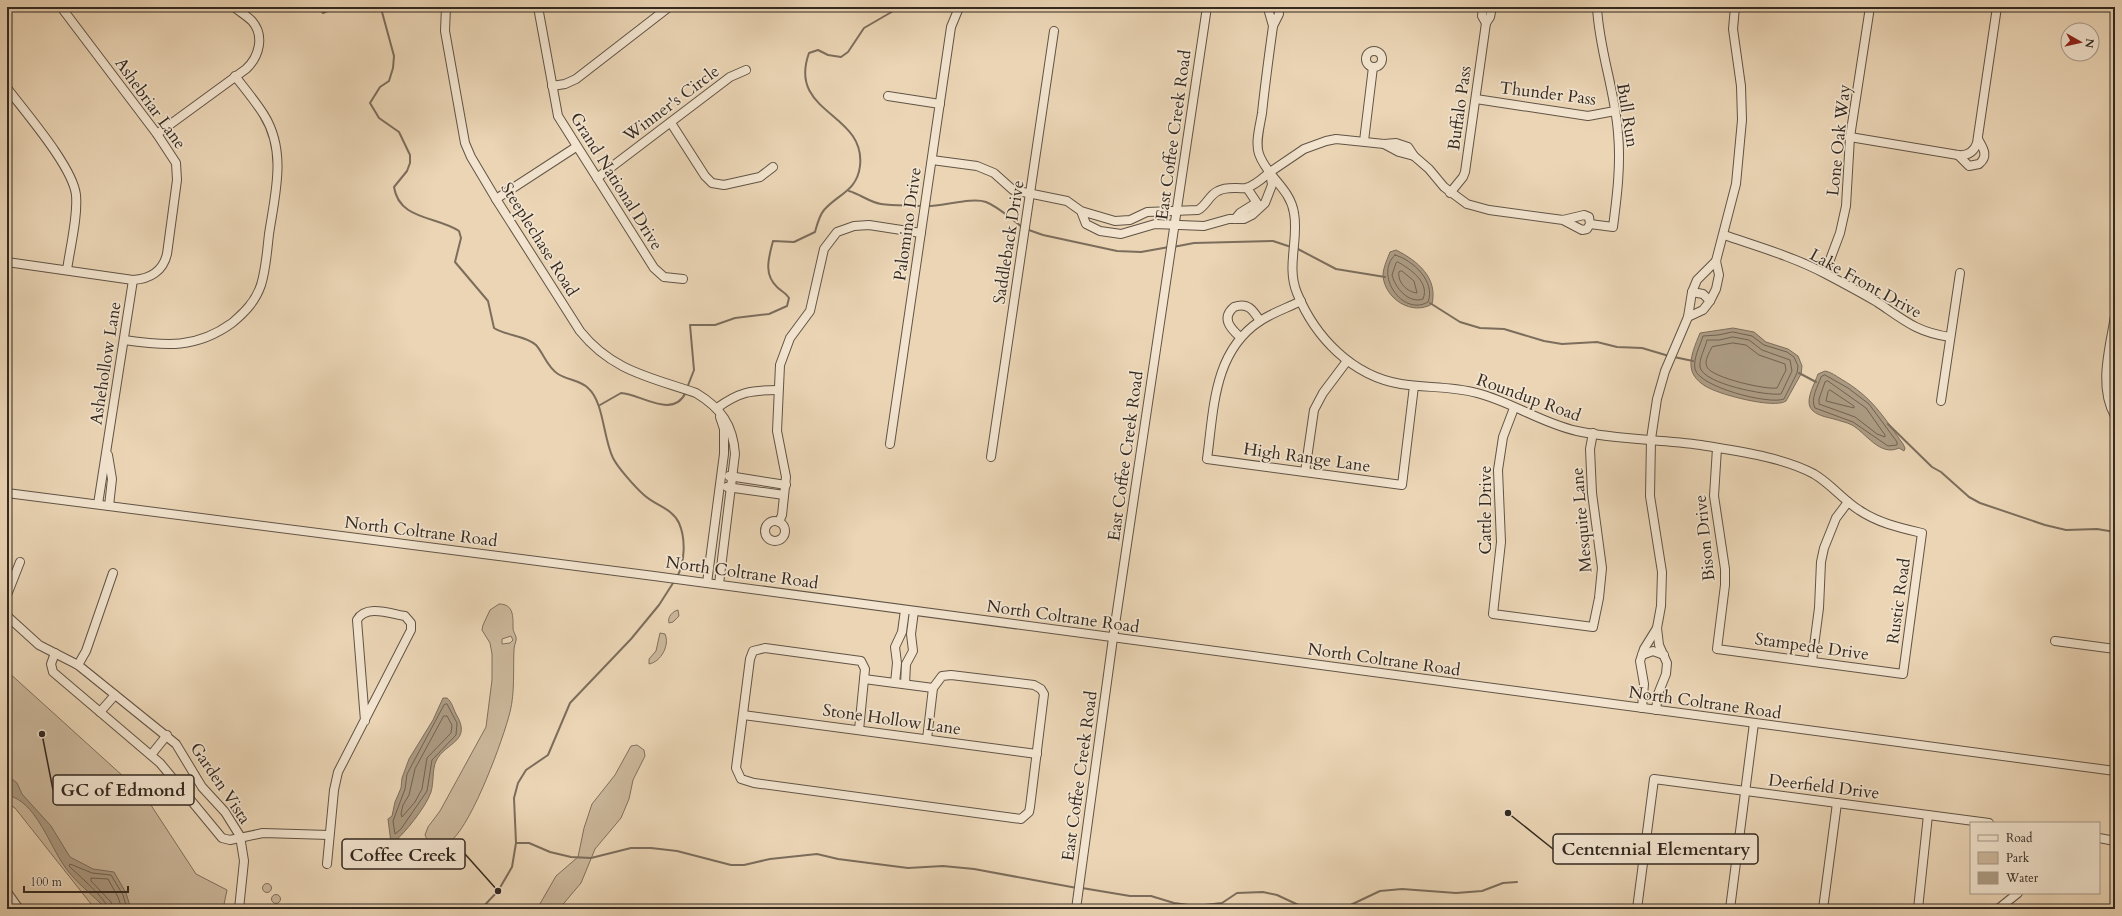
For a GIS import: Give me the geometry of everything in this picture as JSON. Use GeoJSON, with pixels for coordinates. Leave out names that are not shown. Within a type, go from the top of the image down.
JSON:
{"type":"FeatureCollection","features":[{"type":"Feature","properties":{"kind":"street","name":"Ashebriar Lane"},"geometry":{"type":"LineString","coordinates":[[61,7],[157,134],[173,157],[178,168],[166,254],[163,265],[154,274],[145,278],[133,280]]}},
{"type":"Feature","properties":{"kind":"street"},"geometry":{"type":"LineString","coordinates":[[157,134],[251,64],[255,59],[258,52],[259,40],[252,22],[234,7]]}},
{"type":"Feature","properties":{"kind":"street","name":"Steeplechase Road"},"geometry":{"type":"LineString","coordinates":[[446,7],[445,31],[465,143],[496,199],[590,343],[614,363],[696,393],[717,408],[730,426],[734,441],[733,477],[719,584]]}},
{"type":"Feature","properties":{"kind":"street","name":"Grand National Drive"},"geometry":{"type":"LineString","coordinates":[[538,7],[558,116],[576,147],[654,268],[664,277],[683,280]]}},
{"type":"Feature","properties":{"kind":"street"},"geometry":{"type":"LineString","coordinates":[[552,86],[565,84],[576,79],[669,7]]}},
{"type":"Feature","properties":{"kind":"street","name":"East Coffee Creek Road"},"geometry":{"type":"LineString","coordinates":[[1076,909],[1113,638],[1207,7]]}},
{"type":"Feature","properties":{"kind":"street"},"geometry":{"type":"LineString","coordinates":[[1271,7],[1270,18],[1273,26]]}},
{"type":"Feature","properties":{"kind":"street"},"geometry":{"type":"LineString","coordinates":[[1273,26],[1279,14],[1278,7]]}},
{"type":"Feature","properties":{"kind":"street","name":"Buffalo Pass"},"geometry":{"type":"LineString","coordinates":[[1484,7],[1482,16],[1486,22]]}},
{"type":"Feature","properties":{"kind":"street","name":"Buffalo Pass"},"geometry":{"type":"LineString","coordinates":[[1450,193],[1463,177],[1465,172],[1486,22],[1490,17],[1492,7]]}},
{"type":"Feature","properties":{"kind":"street","name":"Bull Run"},"geometry":{"type":"LineString","coordinates":[[1450,193],[1477,208],[1563,220],[1582,230],[1587,229],[1590,224],[1613,227],[1620,156],[1616,111],[1605,68],[1597,7]]}},
{"type":"Feature","properties":{"kind":"street"},"geometry":{"type":"LineString","coordinates":[[1656,710],[1658,694],[1667,669],[1664,655],[1659,645],[1657,628],[1661,606],[1662,572],[1650,496],[1650,439],[1657,399],[1665,370],[1688,317],[1692,292],[1698,280],[1716,261],[1724,236],[1736,184],[1741,144],[1741,86],[1733,29],[1735,7]]}},
{"type":"Feature","properties":{"kind":"street","name":"Lone Oak Way"},"geometry":{"type":"LineString","coordinates":[[1825,273],[1835,248],[1844,218],[1848,190],[1850,137],[1870,7]]}},
{"type":"Feature","properties":{"kind":"street"},"geometry":{"type":"LineString","coordinates":[[1850,137],[1958,155],[1967,155],[1973,151],[1978,139],[1997,7]]}},
{"type":"Feature","properties":{"kind":"street","name":"Palomino Drive"},"geometry":{"type":"LineString","coordinates":[[890,444],[951,27],[958,10]]}},
{"type":"Feature","properties":{"kind":"street","name":"Roundup Road"},"geometry":{"type":"LineString","coordinates":[[1273,26],[1258,149],[1270,172],[1290,196],[1294,212],[1295,226],[1292,266],[1295,286],[1301,301],[1318,331],[1347,361],[1382,379],[1414,386],[1462,389],[1490,397],[1552,424],[1593,433],[1717,448],[1802,468],[1824,481],[1859,510],[1882,522],[1922,533]]}},
{"type":"Feature","properties":{"kind":"street","name":"Saddleback Drive"},"geometry":{"type":"LineString","coordinates":[[991,457],[1054,31]]}},
{"type":"Feature","properties":{"kind":"street"},"geometry":{"type":"LineString","coordinates":[[1364,141],[1373,67]]}},
{"type":"Feature","properties":{"kind":"street","name":"Winner's Circle"},"geometry":{"type":"LineString","coordinates":[[597,178],[730,77],[746,70]]}},
{"type":"Feature","properties":{"kind":"street"},"geometry":{"type":"LineString","coordinates":[[124,340],[169,345],[183,344],[207,338],[227,326],[244,312],[258,293],[264,273],[278,177],[277,150],[270,127],[264,115],[235,76]]}},
{"type":"Feature","properties":{"kind":"street"},"geometry":{"type":"LineString","coordinates":[[7,88],[62,162],[74,185],[76,204],[67,270]]}},
{"type":"Feature","properties":{"kind":"street"},"geometry":{"type":"LineString","coordinates":[[888,96],[940,104]]}},
{"type":"Feature","properties":{"kind":"street","name":"Thunder Pass"},"geometry":{"type":"LineString","coordinates":[[1476,99],[1588,116],[1616,111]]}},
{"type":"Feature","properties":{"kind":"street"},"geometry":{"type":"LineString","coordinates":[[671,123],[707,180],[714,184],[724,185],[760,177],[773,167]]}},
{"type":"Feature","properties":{"kind":"street"},"geometry":{"type":"LineString","coordinates":[[932,160],[977,166],[994,173],[1014,190],[1067,201],[1081,211],[1115,221],[1130,220],[1147,212],[1198,210],[1203,207],[1212,196],[1222,189],[1247,188],[1252,186],[1270,172],[1316,144],[1336,139],[1384,144],[1403,144],[1414,156],[1430,169],[1450,193]]}},
{"type":"Feature","properties":{"kind":"street"},"geometry":{"type":"LineString","coordinates":[[1958,155],[1969,166],[1979,164],[1984,158],[1985,151],[1978,139]]}},
{"type":"Feature","properties":{"kind":"street"},"geometry":{"type":"LineString","coordinates":[[496,199],[576,147]]}},
{"type":"Feature","properties":{"kind":"street"},"geometry":{"type":"LineString","coordinates":[[1081,211],[1086,224],[1110,234],[1121,234],[1155,224],[1204,226],[1220,221],[1244,219],[1258,205],[1265,203],[1272,185],[1270,172]]}},
{"type":"Feature","properties":{"kind":"street"},"geometry":{"type":"LineString","coordinates":[[1247,188],[1258,205]]}},
{"type":"Feature","properties":{"kind":"street"},"geometry":{"type":"LineString","coordinates":[[779,522],[782,515],[786,485],[786,470],[777,431],[778,390],[782,355],[794,331],[810,311],[821,258],[832,236],[842,229],[862,225],[921,232]]}},
{"type":"Feature","properties":{"kind":"street","name":"Lake Front Drive"},"geometry":{"type":"LineString","coordinates":[[1724,236],[1787,257],[1825,273],[1878,303],[1908,324],[1922,331],[1950,337]]}},
{"type":"Feature","properties":{"kind":"street"},"geometry":{"type":"LineString","coordinates":[[1688,317],[1703,310],[1710,301],[1716,289],[1719,275],[1716,261]]}},
{"type":"Feature","properties":{"kind":"street"},"geometry":{"type":"LineString","coordinates":[[7,262],[133,280]]}},
{"type":"Feature","properties":{"kind":"street"},"geometry":{"type":"LineString","coordinates":[[1941,401],[1960,273]]}},
{"type":"Feature","properties":{"kind":"street","name":"Ashehollow Lane"},"geometry":{"type":"LineString","coordinates":[[98,504],[133,280]]}},
{"type":"Feature","properties":{"kind":"street"},"geometry":{"type":"LineString","coordinates":[[1692,292],[1703,294],[1710,301]]}},
{"type":"Feature","properties":{"kind":"street"},"geometry":{"type":"LineString","coordinates":[[1260,321],[1249,307],[1244,305],[1234,307],[1228,315],[1227,321],[1229,327],[1240,337],[1260,321],[1301,301]]}},
{"type":"Feature","properties":{"kind":"street"},"geometry":{"type":"LineString","coordinates":[[2115,316],[2106,380],[2106,396],[2115,416]]}},
{"type":"Feature","properties":{"kind":"street","name":"High Range Lane"},"geometry":{"type":"LineString","coordinates":[[1240,337],[1224,362],[1218,380],[1207,459],[1402,485],[1414,386]]}},
{"type":"Feature","properties":{"kind":"street"},"geometry":{"type":"LineString","coordinates":[[1305,472],[1314,410],[1322,393],[1347,361]]}},
{"type":"Feature","properties":{"kind":"street"},"geometry":{"type":"LineString","coordinates":[[707,583],[722,475],[724,429],[717,408],[739,394],[758,390],[778,390]]}},
{"type":"Feature","properties":{"kind":"street","name":"Cattle Drive"},"geometry":{"type":"LineString","coordinates":[[1514,408],[1503,437],[1498,470],[1501,542],[1493,614],[1593,627]]}},
{"type":"Feature","properties":{"kind":"street","name":"Mesquite Lane"},"geometry":{"type":"LineString","coordinates":[[1593,433],[1590,449],[1592,493],[1602,568],[1600,598],[1593,627]]}},
{"type":"Feature","properties":{"kind":"street","name":"Bison Drive"},"geometry":{"type":"LineString","coordinates":[[1717,448],[1714,496],[1724,564],[1725,585],[1717,649]]}},
{"type":"Feature","properties":{"kind":"street","name":"Ashehollow Lane"},"geometry":{"type":"LineString","coordinates":[[107,450],[112,479],[109,506]]}},
{"type":"Feature","properties":{"kind":"street"},"geometry":{"type":"LineString","coordinates":[[722,475],[786,485]]}},
{"type":"Feature","properties":{"kind":"street"},"geometry":{"type":"LineString","coordinates":[[720,486],[784,496]]}},
{"type":"Feature","properties":{"kind":"street","name":"North Coltrane Road"},"geometry":{"type":"LineString","coordinates":[[7,493],[682,579],[1113,638],[2115,771]]}},
{"type":"Feature","properties":{"kind":"street"},"geometry":{"type":"LineString","coordinates":[[1812,661],[1819,608],[1823,555],[1829,532],[1848,502]]}},
{"type":"Feature","properties":{"kind":"street","name":"Rustic Road"},"geometry":{"type":"LineString","coordinates":[[1903,674],[1922,533]]}},
{"type":"Feature","properties":{"kind":"street"},"geometry":{"type":"LineString","coordinates":[[7,595],[20,562]]}},
{"type":"Feature","properties":{"kind":"street"},"geometry":{"type":"LineString","coordinates":[[78,665],[86,652],[113,573]]}},
{"type":"Feature","properties":{"kind":"street"},"geometry":{"type":"LineString","coordinates":[[895,683],[897,663],[895,647],[902,632],[905,610]]}},
{"type":"Feature","properties":{"kind":"street"},"geometry":{"type":"LineString","coordinates":[[327,864],[334,790],[338,772],[365,721],[411,630],[411,623],[405,616],[371,611],[364,612],[357,620],[365,721]]}},
{"type":"Feature","properties":{"kind":"street"},"geometry":{"type":"LineString","coordinates":[[905,684],[906,664],[913,651],[911,634],[914,611]]}},
{"type":"Feature","properties":{"kind":"street","name":"Garden Vista"},"geometry":{"type":"LineString","coordinates":[[7,616],[39,645],[55,653],[78,665],[167,735],[184,756],[202,787],[232,821],[240,836],[230,840],[222,838],[168,772],[151,755],[53,672],[51,664],[55,653]]}},
{"type":"Feature","properties":{"kind":"street"},"geometry":{"type":"LineString","coordinates":[[1642,708],[1644,692],[1640,668],[1642,655],[1657,628]]}},
{"type":"Feature","properties":{"kind":"street"},"geometry":{"type":"LineString","coordinates":[[2055,641],[2115,649]]}},
{"type":"Feature","properties":{"kind":"street"},"geometry":{"type":"LineString","coordinates":[[859,730],[865,665],[857,660],[757,648],[751,654],[736,768],[739,777],[747,782],[1021,819],[1028,812],[1045,698],[1043,691],[1038,687],[946,675],[938,679],[933,688],[927,739]]}},
{"type":"Feature","properties":{"kind":"street","name":"Stampede Drive"},"geometry":{"type":"LineString","coordinates":[[1717,649],[1903,674]]}},
{"type":"Feature","properties":{"kind":"street"},"geometry":{"type":"LineString","coordinates":[[1642,655],[1653,651],[1664,655]]}},
{"type":"Feature","properties":{"kind":"street"},"geometry":{"type":"LineString","coordinates":[[895,655],[905,660],[910,657]]}},
{"type":"Feature","properties":{"kind":"street"},"geometry":{"type":"LineString","coordinates":[[864,679],[933,688]]}},
{"type":"Feature","properties":{"kind":"street"},"geometry":{"type":"LineString","coordinates":[[100,712],[115,695]]}},
{"type":"Feature","properties":{"kind":"street","name":"Stone Hollow Lane"},"geometry":{"type":"LineString","coordinates":[[743,715],[1037,754]]}},
{"type":"Feature","properties":{"kind":"street"},"geometry":{"type":"LineString","coordinates":[[1730,909],[1754,723]]}},
{"type":"Feature","properties":{"kind":"street"},"geometry":{"type":"LineString","coordinates":[[151,755],[167,735]]}},
{"type":"Feature","properties":{"kind":"street","name":"Deerfield Drive"},"geometry":{"type":"LineString","coordinates":[[1637,909],[1654,778],[1981,822]]}},
{"type":"Feature","properties":{"kind":"street"},"geometry":{"type":"LineString","coordinates":[[1823,909],[1837,803]]}},
{"type":"Feature","properties":{"kind":"street"},"geometry":{"type":"LineString","coordinates":[[1918,909],[1928,815]]}},
{"type":"Feature","properties":{"kind":"street"},"geometry":{"type":"LineString","coordinates":[[239,909],[244,861],[240,836],[263,833],[329,835]]}},
{"type":"Feature","properties":{"kind":"street"},"geometry":{"type":"LineString","coordinates":[[2100,838],[2115,841]]}},
{"type":"Feature","properties":{"kind":"street"},"geometry":{"type":"LineString","coordinates":[[7,892],[19,909]]}},
{"type":"Feature","properties":{"kind":"street"},"geometry":{"type":"LineString","coordinates":[[1998,909],[2017,894]]}},
{"type":"Feature","properties":{"kind":"green space"},"geometry":{"type":"Polygon","coordinates":[[[499,604],[508,606],[513,616],[513,629],[516,638],[514,649],[512,704],[494,760],[478,799],[469,816],[460,830],[450,841],[443,844],[434,844],[429,841],[425,835],[428,827],[440,811],[486,727],[492,680],[492,654],[490,643],[482,630],[490,610],[499,604]],[[511,636],[502,639],[502,644],[510,643],[513,640],[511,636]]]}},
{"type":"Feature","properties":{"kind":"green space"},"geometry":{"type":"Polygon","coordinates":[[[678,610],[679,616],[673,622],[669,623],[671,615],[678,610]]]}},
{"type":"Feature","properties":{"kind":"green space"},"geometry":{"type":"Polygon","coordinates":[[[660,633],[665,634],[665,648],[661,657],[649,664],[649,659],[656,651],[660,633]]]}},
{"type":"Feature","properties":{"kind":"green space"},"geometry":{"type":"Polygon","coordinates":[[[7,671],[145,796],[196,874],[227,890],[223,909],[95,909],[15,808],[7,803],[7,671]]]}},
{"type":"Feature","properties":{"kind":"green space"},"geometry":{"type":"Polygon","coordinates":[[[637,745],[644,750],[645,756],[633,780],[629,799],[621,818],[595,849],[581,883],[559,909],[537,909],[556,876],[578,857],[584,828],[592,804],[615,775],[631,746],[637,745]]]}},
{"type":"Feature","properties":{"kind":"green space"},"geometry":{"type":"Polygon","coordinates":[[[265,884],[269,884],[271,888],[269,892],[265,892],[263,890],[263,886],[265,884]]]}},
{"type":"Feature","properties":{"kind":"green space"},"geometry":{"type":"Polygon","coordinates":[[[274,895],[278,895],[280,899],[278,903],[274,903],[272,901],[272,897],[274,895]]]}},
{"type":"Feature","properties":{"kind":"water"},"geometry":{"type":"Polygon","coordinates":[[[1396,250],[1412,259],[1419,265],[1429,278],[1432,286],[1432,304],[1416,308],[1408,306],[1394,298],[1389,292],[1383,276],[1385,264],[1390,252],[1396,250]]]}},
{"type":"Feature","properties":{"kind":"water"},"geometry":{"type":"Polygon","coordinates":[[[1733,328],[1754,332],[1766,342],[1788,349],[1798,356],[1802,366],[1801,374],[1786,401],[1771,403],[1736,397],[1706,387],[1695,376],[1692,371],[1691,362],[1700,333],[1733,328]]]}},
{"type":"Feature","properties":{"kind":"water"},"geometry":{"type":"Polygon","coordinates":[[[1825,371],[1833,374],[1852,386],[1869,400],[1883,416],[1903,444],[1905,448],[1904,451],[1899,448],[1892,450],[1879,447],[1852,425],[1820,415],[1812,410],[1809,403],[1811,390],[1818,374],[1825,371]]]}},
{"type":"Feature","properties":{"kind":"water"},"geometry":{"type":"Polygon","coordinates":[[[443,698],[447,698],[450,701],[460,723],[460,736],[440,755],[436,761],[431,792],[425,805],[403,833],[393,843],[391,843],[388,819],[392,816],[395,802],[401,788],[402,778],[409,759],[433,720],[443,698]]]}},
{"type":"Feature","properties":{"kind":"water"},"geometry":{"type":"Polygon","coordinates":[[[7,775],[17,783],[22,794],[51,826],[70,857],[93,869],[114,872],[126,893],[131,909],[106,909],[74,878],[59,858],[34,815],[17,799],[7,795],[7,775]]]}},
{"type":"Feature","properties":{"kind":"waterway"},"geometry":{"type":"LineString","coordinates":[[318,7],[323,13],[336,7]]}},
{"type":"Feature","properties":{"kind":"waterway"},"geometry":{"type":"LineString","coordinates":[[379,7],[382,12],[394,56],[393,68],[389,81],[380,87],[370,103],[379,118],[399,132],[410,155],[410,163],[407,171],[394,187],[397,198],[403,206],[420,216],[450,226],[459,231],[461,238],[455,262],[488,301],[494,328],[504,333],[521,337],[532,342],[536,345],[554,371],[562,376],[585,385],[593,394],[600,411],[607,441],[615,462],[627,478],[641,492],[649,499],[668,510],[679,523],[683,536],[684,550],[682,564],[677,577]]}},
{"type":"Feature","properties":{"kind":"waterway"},"geometry":{"type":"LineString","coordinates":[[687,388],[694,370],[690,325],[715,325],[735,318],[769,314],[787,306],[789,298],[777,287],[770,277],[768,265],[773,241],[794,242],[815,232],[822,212],[851,187],[858,174],[860,166],[859,148],[851,134],[817,101],[809,89],[805,73],[809,53],[818,50],[828,55],[841,57],[848,52],[864,28],[895,10],[896,7]]}},
{"type":"Feature","properties":{"kind":"waterway"},"geometry":{"type":"LineString","coordinates":[[849,191],[872,202],[881,204],[923,206]]}},
{"type":"Feature","properties":{"kind":"waterway"},"geometry":{"type":"LineString","coordinates":[[927,206],[966,201],[986,202],[1005,213],[1022,227]]}},
{"type":"Feature","properties":{"kind":"waterway"},"geometry":{"type":"LineString","coordinates":[[1026,229],[1043,235],[1117,251],[1141,252],[1169,247]]}},
{"type":"Feature","properties":{"kind":"waterway"},"geometry":{"type":"LineString","coordinates":[[1173,247],[1194,243],[1273,241],[1291,247]]}},
{"type":"Feature","properties":{"kind":"waterway"},"geometry":{"type":"LineString","coordinates":[[1296,248],[1336,269],[1385,277]]}},
{"type":"Feature","properties":{"kind":"waterway"},"geometry":{"type":"LineString","coordinates":[[1430,303],[1460,322],[1480,328],[1504,329],[1544,341],[1562,344],[1597,342],[1617,347],[1642,348],[1669,356]]}},
{"type":"Feature","properties":{"kind":"waterway"},"geometry":{"type":"LineString","coordinates":[[1674,357],[1693,361]]}},
{"type":"Feature","properties":{"kind":"waterway"},"geometry":{"type":"LineString","coordinates":[[1799,373],[1816,382]]}},
{"type":"Feature","properties":{"kind":"waterway"},"geometry":{"type":"LineString","coordinates":[[600,405],[621,393],[665,405],[673,404],[680,400],[686,392]]}},
{"type":"Feature","properties":{"kind":"waterway"},"geometry":{"type":"LineString","coordinates":[[1888,424],[1932,467],[1941,472],[1969,497],[1980,503],[2045,525],[2066,530],[2097,529],[2115,532]]}},
{"type":"Feature","properties":{"kind":"waterway"},"geometry":{"type":"LineString","coordinates":[[481,909],[498,891],[512,867],[516,843],[514,798],[518,783],[526,770],[548,755],[570,703],[631,639],[659,605],[675,580]]}},
{"type":"Feature","properties":{"kind":"waterway"},"geometry":{"type":"LineString","coordinates":[[516,843],[529,843],[550,852],[571,857],[591,858],[631,848],[651,848],[677,851],[731,865],[744,865],[770,859],[817,854],[838,859],[908,868],[943,866],[974,869],[1077,888]]}},
{"type":"Feature","properties":{"kind":"waterway"},"geometry":{"type":"LineString","coordinates":[[1342,909],[1380,891],[1402,889],[1456,893],[1482,891],[1503,883],[1517,882]]}},
{"type":"Feature","properties":{"kind":"waterway"},"geometry":{"type":"LineString","coordinates":[[1082,888],[1130,896],[1151,896],[1174,903],[1196,906],[1222,903],[1237,893],[1263,892],[1277,895],[1307,909]]}},
{"type":"Feature","properties":{"kind":"place","name":"GC of Edmond"},"geometry":{"type":"Point","coordinates":[42,734]}},
{"type":"Feature","properties":{"kind":"place","name":"Centennial Elementary"},"geometry":{"type":"Point","coordinates":[1508,813]}},
{"type":"Feature","properties":{"kind":"place","name":"Coffee Creek"},"geometry":{"type":"Point","coordinates":[498,891]}}]}
